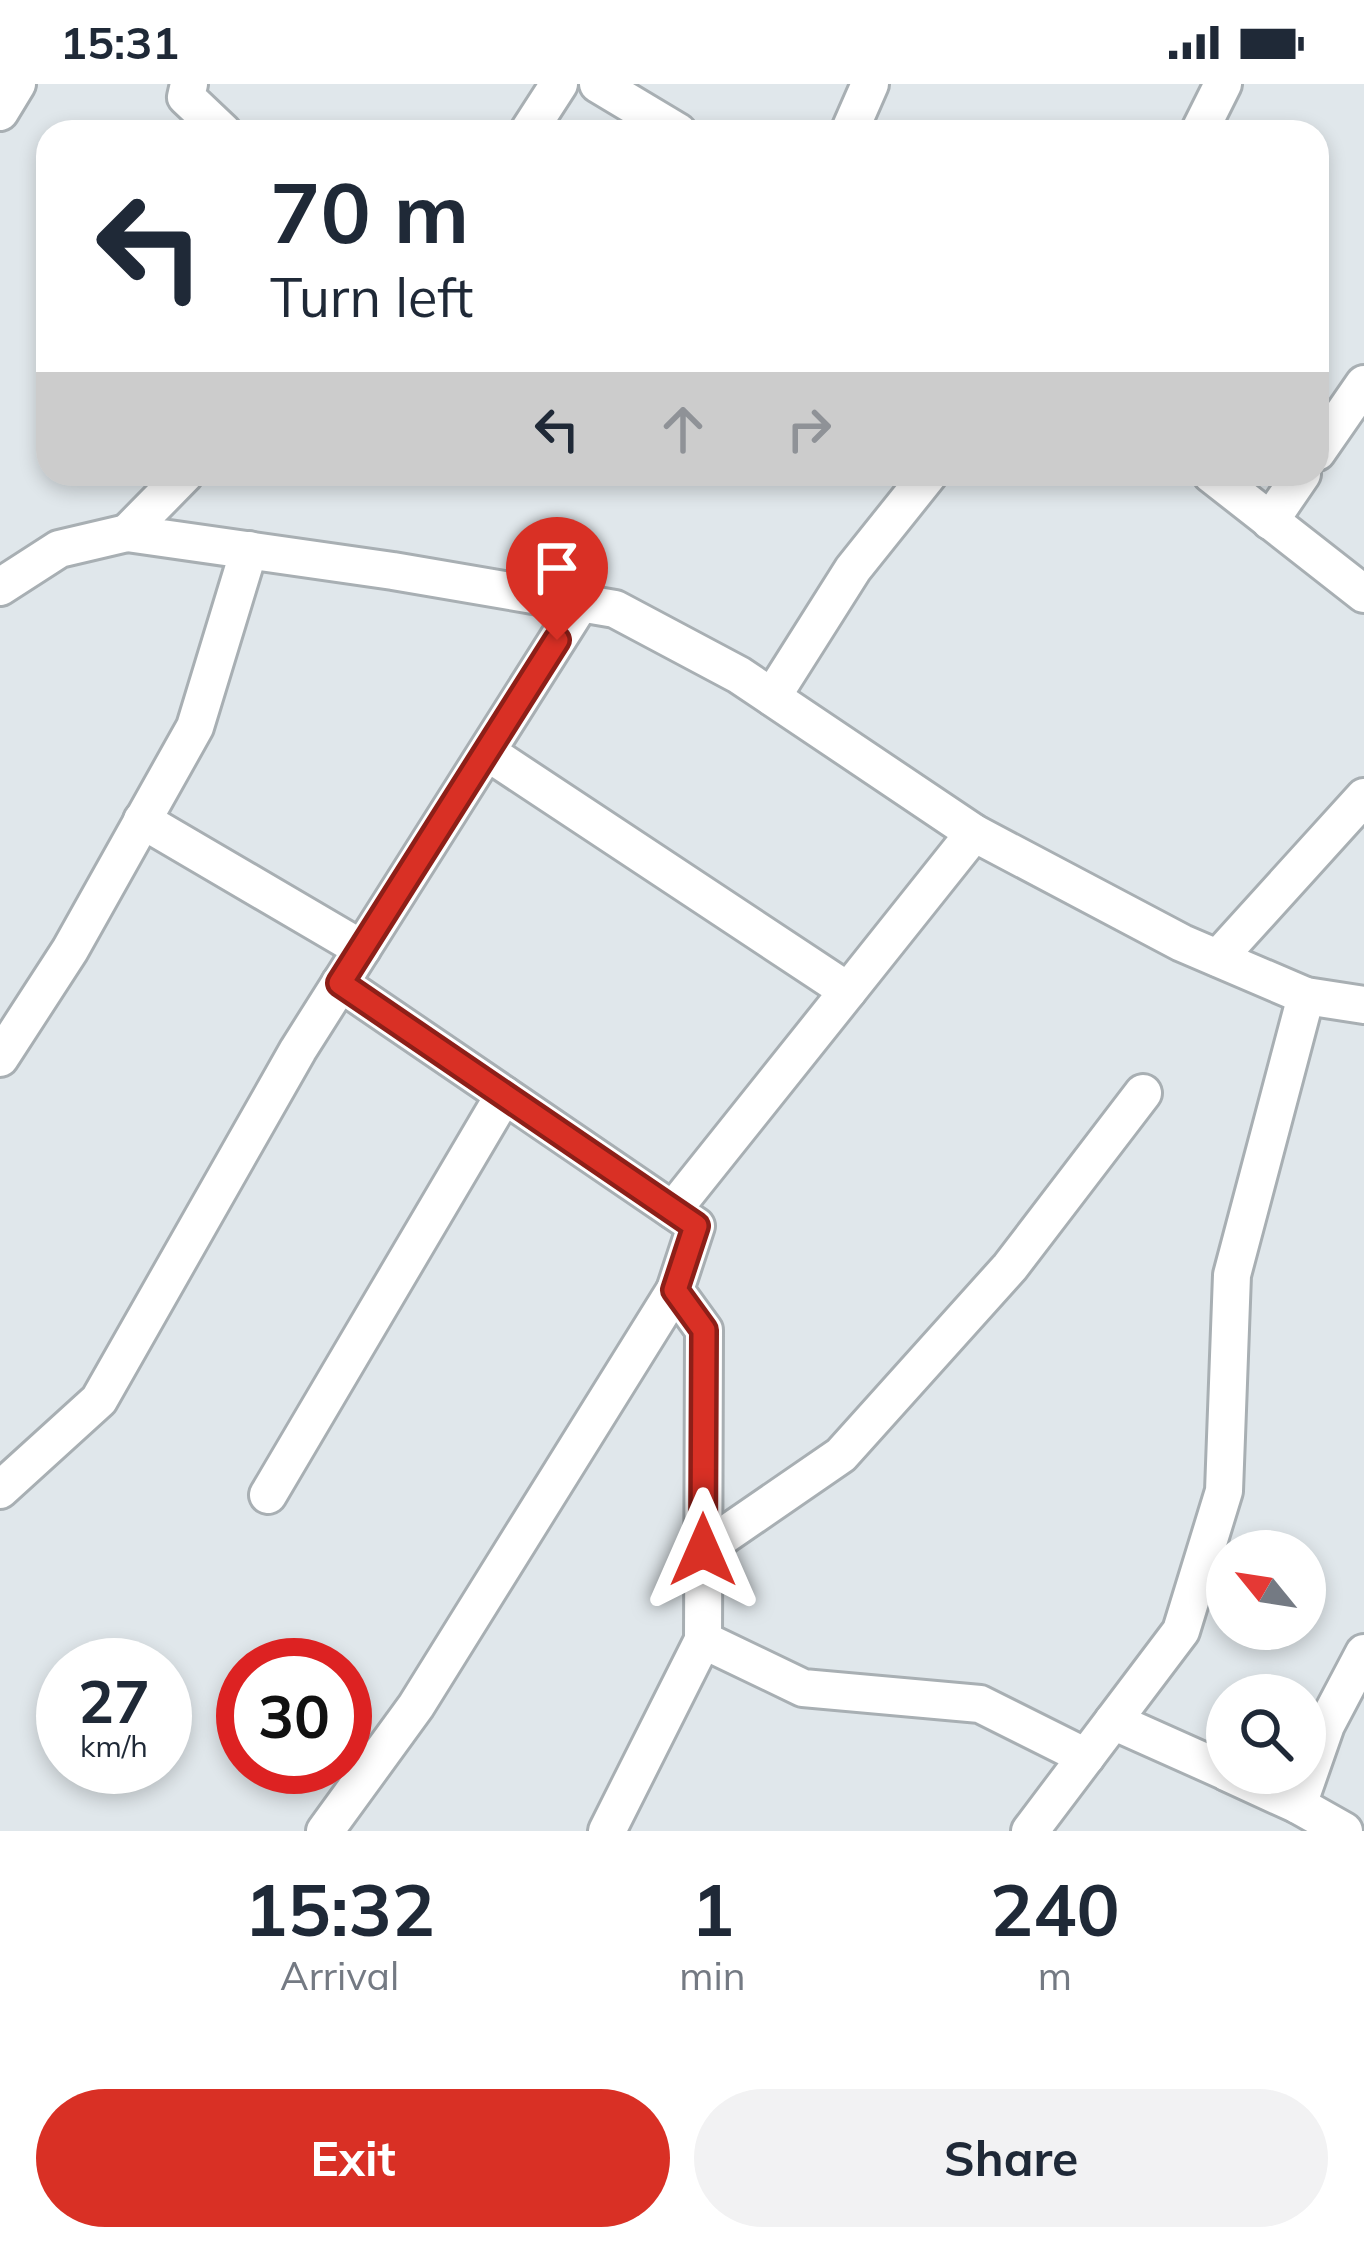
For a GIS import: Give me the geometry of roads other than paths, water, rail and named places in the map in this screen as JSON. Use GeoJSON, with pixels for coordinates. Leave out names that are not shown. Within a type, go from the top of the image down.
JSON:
{"type":"FeatureCollection","features":[{"type":"Feature","properties":{"kind":"street"},"geometry":{"type":"LineString","coordinates":[[0,112],[17,84]]}},
{"type":"Feature","properties":{"kind":"street"},"geometry":{"type":"LineString","coordinates":[[189,84],[186,97],[210,120]]}},
{"type":"Feature","properties":{"kind":"street"},"geometry":{"type":"LineString","coordinates":[[536,120],[559,84]]}},
{"type":"Feature","properties":{"kind":"street"},"geometry":{"type":"LineString","coordinates":[[598,84],[659,120]]}},
{"type":"Feature","properties":{"kind":"street"},"geometry":{"type":"LineString","coordinates":[[854,120],[870,84]]}},
{"type":"Feature","properties":{"kind":"street"},"geometry":{"type":"LineString","coordinates":[[1204,120],[1223,84]]}},
{"type":"Feature","properties":{"kind":"street"},"geometry":{"type":"LineString","coordinates":[[1329,434],[1364,383]]}},
{"type":"Feature","properties":{"kind":"street"},"geometry":{"type":"LineString","coordinates":[[127,533],[173,486]]}},
{"type":"Feature","properties":{"kind":"street"},"geometry":{"type":"LineString","coordinates":[[772,697],[853,569],[919,486]]}},
{"type":"Feature","properties":{"kind":"street"},"geometry":{"type":"LineString","coordinates":[[1225,486],[1364,594]]}},
{"type":"Feature","properties":{"kind":"street"},"geometry":{"type":"LineString","coordinates":[[1270,521],[1294,486]]}},
{"type":"Feature","properties":{"kind":"street"},"geometry":{"type":"LineString","coordinates":[[0,587],[59,549],[127,533],[615,609],[739,675],[974,833],[1218,958],[1306,996],[1364,1005]]}},
{"type":"Feature","properties":{"kind":"street"},"geometry":{"type":"LineString","coordinates":[[0,1058],[70,950],[195,727],[249,550]]}},
{"type":"Feature","properties":{"kind":"street"},"geometry":{"type":"LineString","coordinates":[[2,1484],[99,1400],[298,1050],[580,604]]}},
{"type":"Feature","properties":{"kind":"street"},"geometry":{"type":"LineString","coordinates":[[487,752],[848,991]]}},
{"type":"Feature","properties":{"kind":"street"},"geometry":{"type":"LineString","coordinates":[[1218,958],[1364,796]]}},
{"type":"Feature","properties":{"kind":"street"},"geometry":{"type":"LineString","coordinates":[[142,820],[362,949]]}},
{"type":"Feature","properties":{"kind":"street"},"geometry":{"type":"LineString","coordinates":[[673,1210],[974,833]]}},
{"type":"Feature","properties":{"kind":"street"},"geometry":{"type":"LineString","coordinates":[[325,1831],[416,1706],[675,1290],[696,1226],[340,983]]}},
{"type":"Feature","properties":{"kind":"street"},"geometry":{"type":"LineString","coordinates":[[1030,1831],[1181,1631],[1223,1491],[1232,1275],[1306,996]]}},
{"type":"Feature","properties":{"kind":"street"},"geometry":{"type":"LineString","coordinates":[[703,1550],[841,1455],[1010,1267],[1143,1093]]}},
{"type":"Feature","properties":{"kind":"street"},"geometry":{"type":"LineString","coordinates":[[268,1495],[504,1095]]}},
{"type":"Feature","properties":{"kind":"street"},"geometry":{"type":"LineString","coordinates":[[607,1831],[703,1640],[704,1330],[675,1290]]}},
{"type":"Feature","properties":{"kind":"street"},"geometry":{"type":"LineString","coordinates":[[703,1640],[803,1688],[980,1704],[1086,1757]]}},
{"type":"Feature","properties":{"kind":"street"},"geometry":{"type":"LineString","coordinates":[[1298,1805],[1325,1725],[1364,1652]]}},
{"type":"Feature","properties":{"kind":"street"},"geometry":{"type":"LineString","coordinates":[[1113,1721],[1206,1763]]}},
{"type":"Feature","properties":{"kind":"street"},"geometry":{"type":"LineString","coordinates":[[1274,1794],[1344,1831]]}}]}
